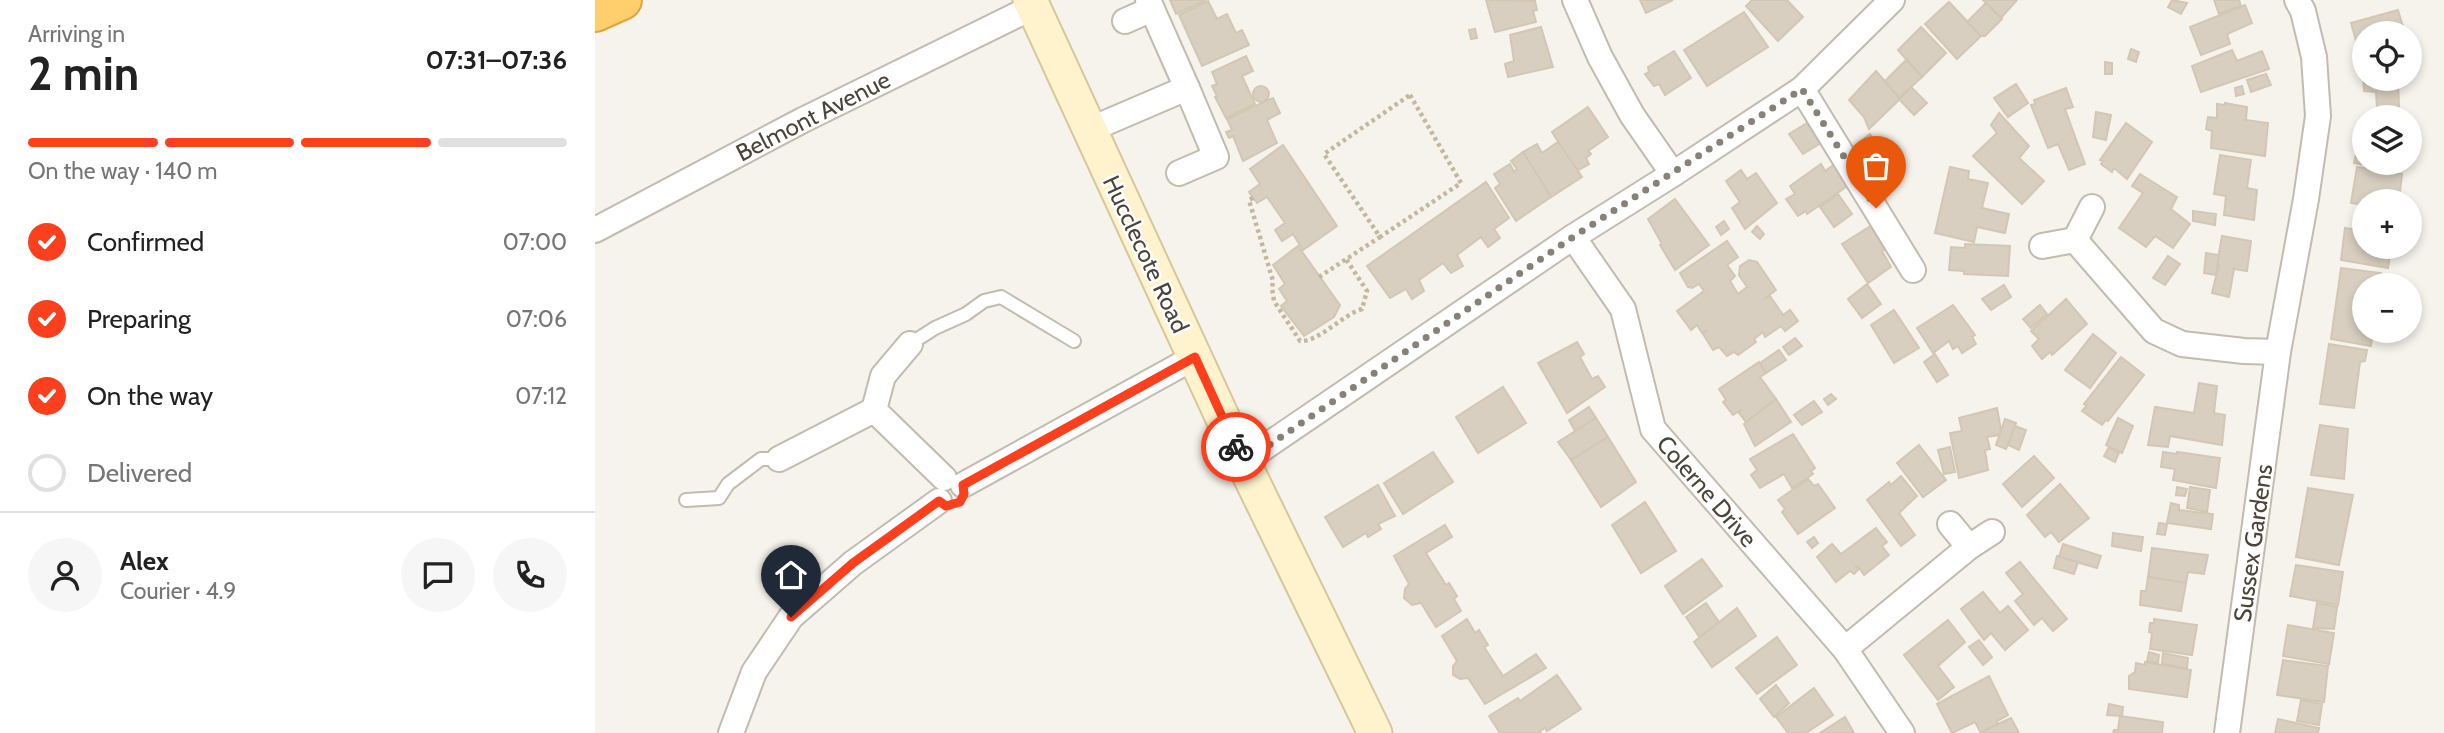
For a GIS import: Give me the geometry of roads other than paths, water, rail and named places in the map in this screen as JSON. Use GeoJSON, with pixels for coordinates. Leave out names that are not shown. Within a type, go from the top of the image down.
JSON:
{"type":"FeatureCollection","features":[{"type":"Feature","properties":{"kind":"highway"},"geometry":{"type":"LineString","coordinates":[[595,12],[622,0]]}},
{"type":"Feature","properties":{"kind":"street"},"geometry":{"type":"LineString","coordinates":[[1574,0],[1632,115],[1673,174]]}},
{"type":"Feature","properties":{"kind":"street"},"geometry":{"type":"LineString","coordinates":[[1243,463],[1573,237],[1802,89],[1892,0]]}},
{"type":"Feature","properties":{"kind":"street","name":"Sussex Gardens"},"geometry":{"type":"LineString","coordinates":[[2227,733],[2278,352],[2318,116],[2314,57],[2303,11],[2297,0]]}},
{"type":"Feature","properties":{"kind":"street","name":"Hucclecote Road"},"geometry":{"type":"LineString","coordinates":[[1032,4],[1243,463],[1375,733]]}},
{"type":"Feature","properties":{"kind":"street","name":"Belmont Avenue"},"geometry":{"type":"LineString","coordinates":[[595,230],[803,120],[1032,4]]}},
{"type":"Feature","properties":{"kind":"street"},"geometry":{"type":"LineString","coordinates":[[1125,21],[1150,5],[1216,157],[1179,173]]}},
{"type":"Feature","properties":{"kind":"street"},"geometry":{"type":"LineString","coordinates":[[1089,130],[1187,88]]}},
{"type":"Feature","properties":{"kind":"street"},"geometry":{"type":"LineString","coordinates":[[1802,89],[1913,270]]}},
{"type":"Feature","properties":{"kind":"street"},"geometry":{"type":"LineString","coordinates":[[2075,240],[2092,207]]}},
{"type":"Feature","properties":{"kind":"street","name":"Colerne Drive"},"geometry":{"type":"LineString","coordinates":[[1573,237],[1623,309],[1653,429],[1845,649],[1902,733]]}},
{"type":"Feature","properties":{"kind":"street"},"geometry":{"type":"LineString","coordinates":[[2075,240],[2154,331],[2182,344],[2278,352]]}},
{"type":"Feature","properties":{"kind":"street"},"geometry":{"type":"LineString","coordinates":[[2042,246],[2075,240]]}},
{"type":"Feature","properties":{"kind":"street"},"geometry":{"type":"LineString","coordinates":[[779,459],[874,410],[883,376],[910,344]]}},
{"type":"Feature","properties":{"kind":"street"},"geometry":{"type":"LineString","coordinates":[[731,733],[754,671],[791,617],[853,563],[949,488],[1195,357]]}},
{"type":"Feature","properties":{"kind":"street"},"geometry":{"type":"LineString","coordinates":[[874,410],[949,488]]}},
{"type":"Feature","properties":{"kind":"street"},"geometry":{"type":"LineString","coordinates":[[1950,524],[1969,547]]}},
{"type":"Feature","properties":{"kind":"street"},"geometry":{"type":"LineString","coordinates":[[1845,649],[1969,547],[1992,532]]}},
{"type":"Feature","properties":{"kind":"lane"},"geometry":{"type":"LineString","coordinates":[[910,344],[935,328],[966,314],[984,301],[1001,297],[1074,341]]}},
{"type":"Feature","properties":{"kind":"lane"},"geometry":{"type":"LineString","coordinates":[[686,500],[719,498],[729,484],[761,459],[779,459]]}}]}
